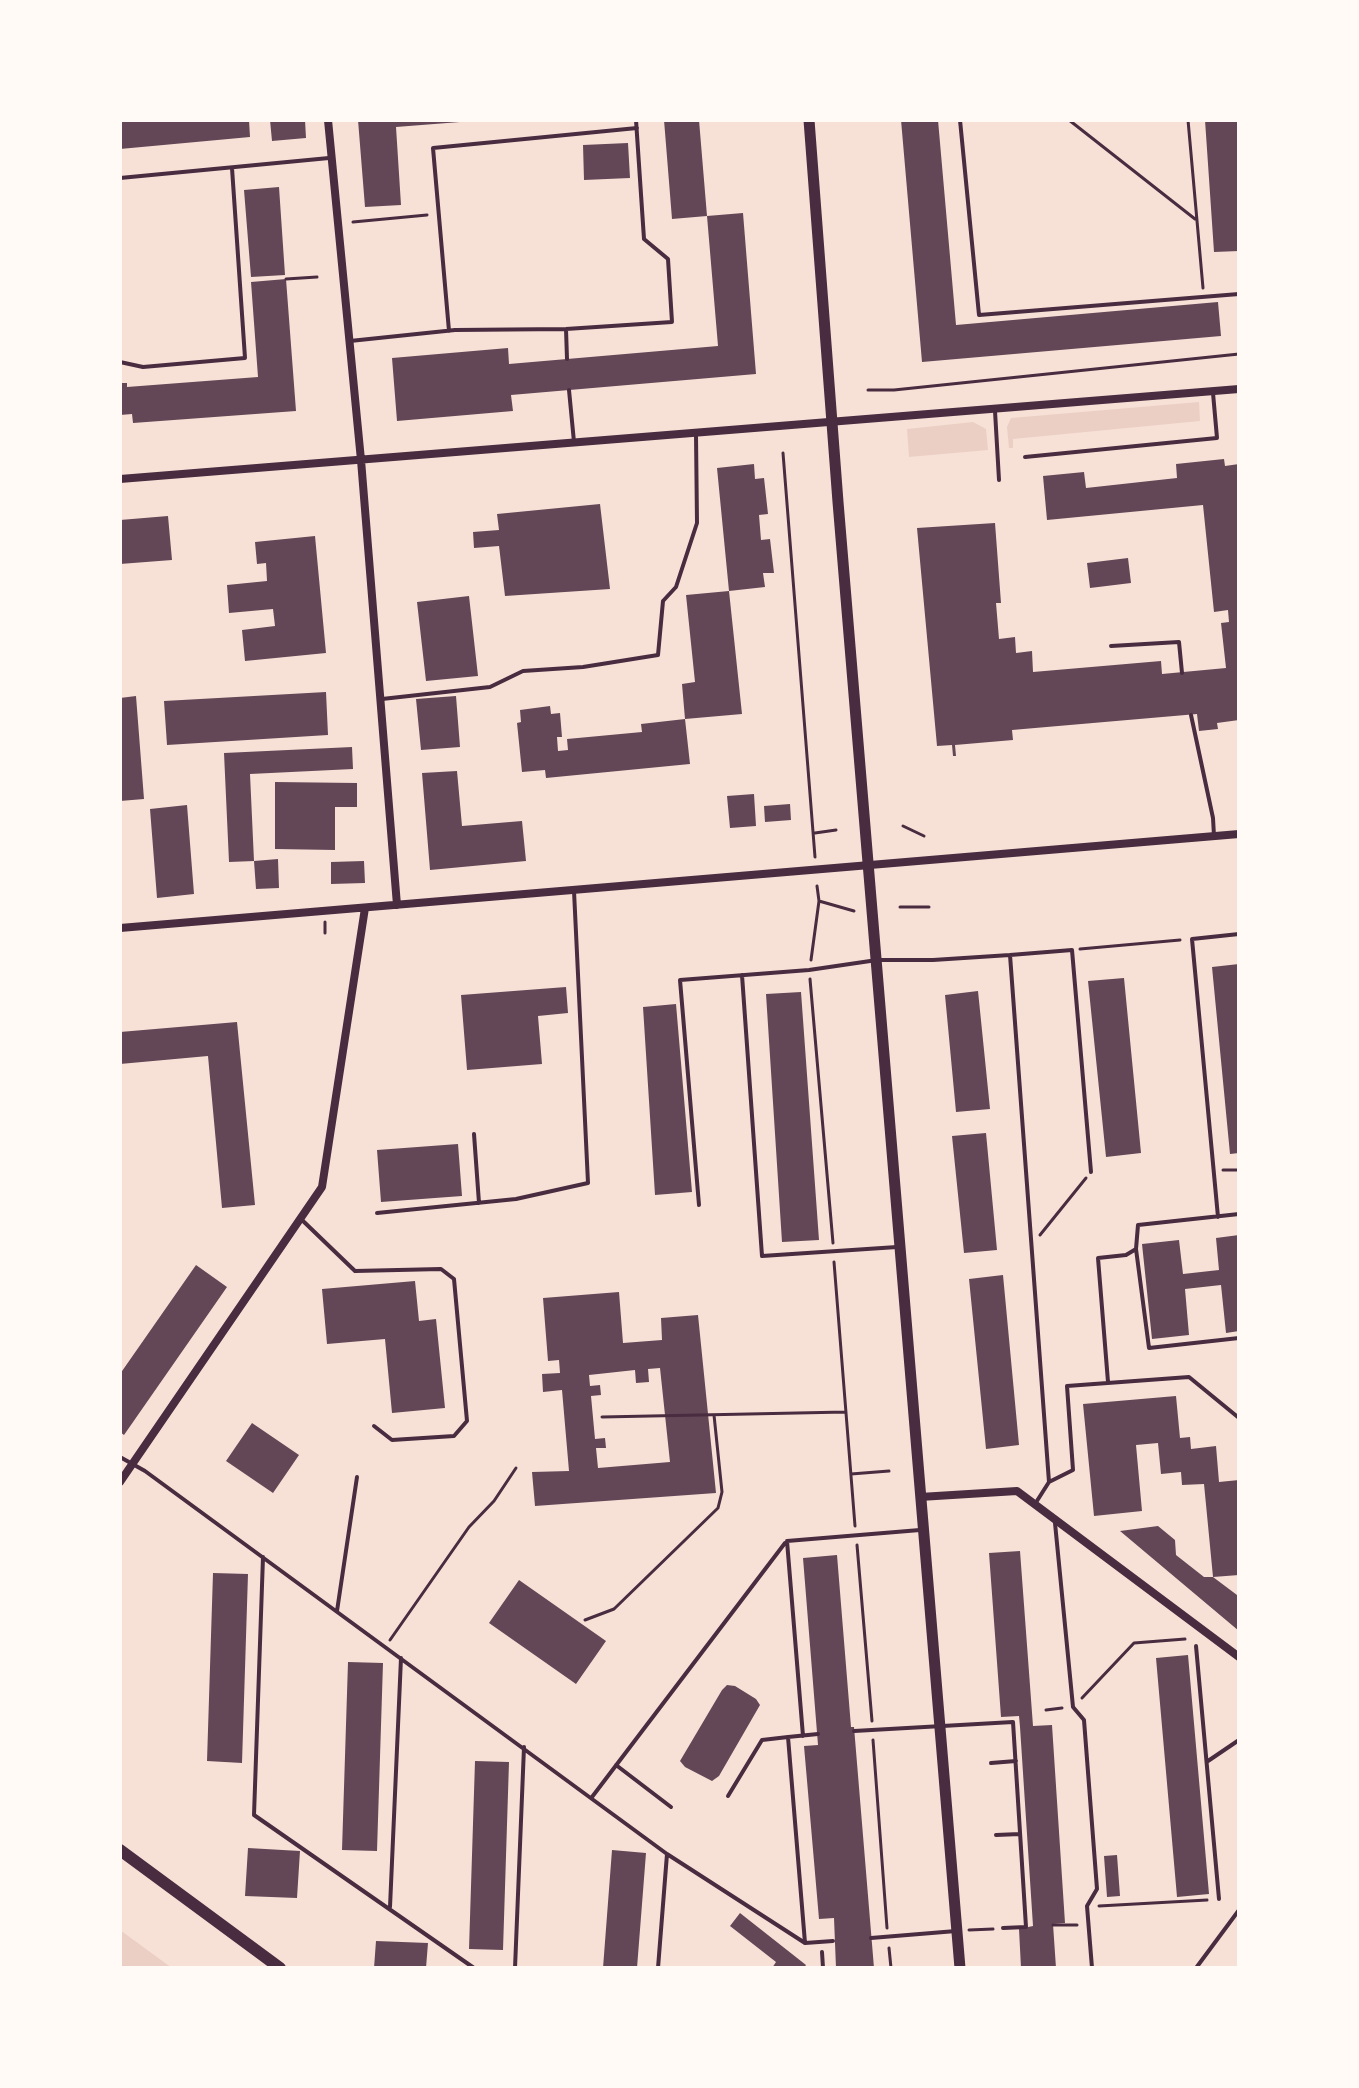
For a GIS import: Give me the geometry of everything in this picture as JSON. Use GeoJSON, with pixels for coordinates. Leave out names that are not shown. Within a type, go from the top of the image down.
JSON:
{"type":"FeatureCollection","features":[{"type":"Feature","properties":{"kind":"main road"},"geometry":{"type":"LineString","coordinates":[[120,1850],[280,1968]]}},
{"type":"Feature","properties":{"kind":"street"},"geometry":{"type":"LineString","coordinates":[[328,120],[361,460],[397,905]]}},
{"type":"Feature","properties":{"kind":"street"},"geometry":{"type":"LineString","coordinates":[[809,120],[960,1968]]}},
{"type":"Feature","properties":{"kind":"street"},"geometry":{"type":"LineString","coordinates":[[120,479],[1239,389]]}},
{"type":"Feature","properties":{"kind":"street"},"geometry":{"type":"LineString","coordinates":[[120,928],[1239,834]]}},
{"type":"Feature","properties":{"kind":"street"},"geometry":{"type":"LineString","coordinates":[[120,1482],[322,1187],[365,908]]}},
{"type":"Feature","properties":{"kind":"street"},"geometry":{"type":"LineString","coordinates":[[920,1497],[1017,1491],[1239,1657]]}},
{"type":"Feature","properties":{"kind":"lane"},"geometry":{"type":"LineString","coordinates":[[350,341],[449,331],[566,329],[672,322],[668,259],[644,239],[636,120]]}},
{"type":"Feature","properties":{"kind":"lane"},"geometry":{"type":"LineString","coordinates":[[960,120],[979,315],[1239,294]]}},
{"type":"Feature","properties":{"kind":"lane"},"geometry":{"type":"LineString","coordinates":[[449,331],[433,148],[637,128]]}},
{"type":"Feature","properties":{"kind":"lane"},"geometry":{"type":"LineString","coordinates":[[120,178],[332,158]]}},
{"type":"Feature","properties":{"kind":"lane"},"geometry":{"type":"LineString","coordinates":[[120,362],[143,367],[245,358],[232,168]]}},
{"type":"Feature","properties":{"kind":"lane"},"geometry":{"type":"LineString","coordinates":[[566,329],[567,359]]}},
{"type":"Feature","properties":{"kind":"lane"},"geometry":{"type":"LineString","coordinates":[[569,390],[574,442]]}},
{"type":"Feature","properties":{"kind":"lane"},"geometry":{"type":"LineString","coordinates":[[1025,457],[1217,438],[1212,391]]}},
{"type":"Feature","properties":{"kind":"lane"},"geometry":{"type":"LineString","coordinates":[[994,409],[999,480]]}},
{"type":"Feature","properties":{"kind":"lane"},"geometry":{"type":"LineString","coordinates":[[381,699],[490,687],[523,671],[583,667],[658,655],[663,601],[676,587],[697,523],[696,433]]}},
{"type":"Feature","properties":{"kind":"lane"},"geometry":{"type":"LineString","coordinates":[[1111,646],[1179,642],[1182,673]]}},
{"type":"Feature","properties":{"kind":"lane"},"geometry":{"type":"LineString","coordinates":[[1191,715],[1214,836]]}},
{"type":"Feature","properties":{"kind":"lane"},"geometry":{"type":"LineString","coordinates":[[377,1213],[516,1199],[588,1183],[574,891]]}},
{"type":"Feature","properties":{"kind":"lane"},"geometry":{"type":"LineString","coordinates":[[1218,1217],[1192,939],[1239,934]]}},
{"type":"Feature","properties":{"kind":"lane"},"geometry":{"type":"LineString","coordinates":[[699,1205],[680,980],[809,970],[877,960],[933,960],[1072,950],[1091,1172]]}},
{"type":"Feature","properties":{"kind":"lane"},"geometry":{"type":"LineString","coordinates":[[1010,955],[1032,1245],[1033,1299],[1049,1482]]}},
{"type":"Feature","properties":{"kind":"lane"},"geometry":{"type":"LineString","coordinates":[[742,975],[762,1256],[900,1247]]}},
{"type":"Feature","properties":{"kind":"lane"},"geometry":{"type":"LineString","coordinates":[[474,1134],[479,1203]]}},
{"type":"Feature","properties":{"kind":"lane"},"geometry":{"type":"LineString","coordinates":[[1239,1214],[1138,1225],[1136,1249],[1149,1348],[1239,1338]]}},
{"type":"Feature","properties":{"kind":"lane"},"geometry":{"type":"LineString","coordinates":[[301,1218],[355,1271],[441,1269],[454,1279],[467,1421],[454,1436],[392,1440],[374,1426]]}},
{"type":"Feature","properties":{"kind":"lane"},"geometry":{"type":"LineString","coordinates":[[1108,1382],[1098,1258],[1126,1255],[1136,1249]]}},
{"type":"Feature","properties":{"kind":"lane"},"geometry":{"type":"LineString","coordinates":[[1035,1504],[1049,1482],[1073,1470],[1067,1386],[1189,1377],[1239,1418]]}},
{"type":"Feature","properties":{"kind":"lane"},"geometry":{"type":"LineString","coordinates":[[120,1457],[133,1463],[263,1557],[667,1854],[805,1943],[833,1941]]}},
{"type":"Feature","properties":{"kind":"lane"},"geometry":{"type":"LineString","coordinates":[[337,1611],[357,1477]]}},
{"type":"Feature","properties":{"kind":"lane"},"geometry":{"type":"LineString","coordinates":[[1055,1519],[1073,1707],[1084,1720],[1097,1889],[1087,1906],[1092,1968]]}},
{"type":"Feature","properties":{"kind":"lane"},"geometry":{"type":"LineString","coordinates":[[592,1797],[787,1541],[922,1529]]}},
{"type":"Feature","properties":{"kind":"lane"},"geometry":{"type":"LineString","coordinates":[[787,1541],[803,1736]]}},
{"type":"Feature","properties":{"kind":"lane"},"geometry":{"type":"LineString","coordinates":[[263,1557],[254,1815],[474,1968]]}},
{"type":"Feature","properties":{"kind":"lane"},"geometry":{"type":"LineString","coordinates":[[1196,1646],[1219,1899]]}},
{"type":"Feature","properties":{"kind":"lane"},"geometry":{"type":"LineString","coordinates":[[390,1908],[401,1658]]}},
{"type":"Feature","properties":{"kind":"lane"},"geometry":{"type":"LineString","coordinates":[[854,1731],[1013,1722],[1026,1927],[1003,1928]]}},
{"type":"Feature","properties":{"kind":"lane"},"geometry":{"type":"LineString","coordinates":[[728,1796],[762,1740],[818,1734]]}},
{"type":"Feature","properties":{"kind":"lane"},"geometry":{"type":"LineString","coordinates":[[788,1737],[805,1943]]}},
{"type":"Feature","properties":{"kind":"lane"},"geometry":{"type":"LineString","coordinates":[[1207,1762],[1239,1740]]}},
{"type":"Feature","properties":{"kind":"lane"},"geometry":{"type":"LineString","coordinates":[[515,1968],[524,1747]]}},
{"type":"Feature","properties":{"kind":"lane"},"geometry":{"type":"LineString","coordinates":[[991,1763],[1016,1761]]}},
{"type":"Feature","properties":{"kind":"lane"},"geometry":{"type":"LineString","coordinates":[[616,1765],[671,1807]]}},
{"type":"Feature","properties":{"kind":"lane"},"geometry":{"type":"LineString","coordinates":[[996,1835],[1020,1834]]}},
{"type":"Feature","properties":{"kind":"lane"},"geometry":{"type":"LineString","coordinates":[[658,1968],[667,1854]]}},
{"type":"Feature","properties":{"kind":"lane"},"geometry":{"type":"LineString","coordinates":[[1196,1968],[1239,1910]]}},
{"type":"Feature","properties":{"kind":"lane"},"geometry":{"type":"LineString","coordinates":[[871,1938],[957,1931]]}},
{"type":"Feature","properties":{"kind":"lane"},"geometry":{"type":"LineString","coordinates":[[822,1952],[823,1968]]}},
{"type":"Feature","properties":{"kind":"path"},"geometry":{"type":"LineString","coordinates":[[1069,120],[1197,221]]}},
{"type":"Feature","properties":{"kind":"path"},"geometry":{"type":"LineString","coordinates":[[1188,120],[1204,297]]}},
{"type":"Feature","properties":{"kind":"path"},"geometry":{"type":"LineString","coordinates":[[353,222],[439,214]]}},
{"type":"Feature","properties":{"kind":"path"},"geometry":{"type":"LineString","coordinates":[[286,279],[317,277]]}},
{"type":"Feature","properties":{"kind":"path"},"geometry":{"type":"LineString","coordinates":[[868,390],[894,390],[1239,354]]}},
{"type":"Feature","properties":{"kind":"path"},"geometry":{"type":"LineString","coordinates":[[783,453],[816,860]]}},
{"type":"Feature","properties":{"kind":"path"},"geometry":{"type":"LineString","coordinates":[[903,826],[924,836]]}},
{"type":"Feature","properties":{"kind":"path"},"geometry":{"type":"LineString","coordinates":[[815,833],[836,830]]}},
{"type":"Feature","properties":{"kind":"path"},"geometry":{"type":"LineString","coordinates":[[817,886],[819,901],[809,970],[891,1968]]}},
{"type":"Feature","properties":{"kind":"path"},"geometry":{"type":"LineString","coordinates":[[819,901],[854,911]]}},
{"type":"Feature","properties":{"kind":"path"},"geometry":{"type":"LineString","coordinates":[[900,907],[929,907]]}},
{"type":"Feature","properties":{"kind":"path"},"geometry":{"type":"LineString","coordinates":[[325,922],[325,933]]}},
{"type":"Feature","properties":{"kind":"path"},"geometry":{"type":"LineString","coordinates":[[1072,950],[1192,939]]}},
{"type":"Feature","properties":{"kind":"path"},"geometry":{"type":"LineString","coordinates":[[1032,1245],[1091,1172]]}},
{"type":"Feature","properties":{"kind":"path"},"geometry":{"type":"LineString","coordinates":[[602,1417],[846,1412]]}},
{"type":"Feature","properties":{"kind":"path"},"geometry":{"type":"LineString","coordinates":[[585,1620],[614,1609],[718,1508],[722,1492],[714,1415]]}},
{"type":"Feature","properties":{"kind":"path"},"geometry":{"type":"LineString","coordinates":[[385,1646],[469,1527],[494,1501],[516,1468]]}},
{"type":"Feature","properties":{"kind":"path"},"geometry":{"type":"LineString","coordinates":[[851,1474],[889,1471]]}},
{"type":"Feature","properties":{"kind":"path"},"geometry":{"type":"LineString","coordinates":[[1046,1710],[1073,1707],[1134,1643],[1185,1639]]}},
{"type":"Feature","properties":{"kind":"path"},"geometry":{"type":"LineString","coordinates":[[1087,1906],[1219,1899]]}},
{"type":"Feature","properties":{"kind":"path"},"geometry":{"type":"LineString","coordinates":[[1053,1925],[1089,1924]]}},
{"type":"Feature","properties":{"kind":"path"},"geometry":{"type":"LineString","coordinates":[[957,1931],[1003,1928]]}},
{"type":"Feature","properties":{"kind":"shaded area"},"geometry":{"type":"Polygon","coordinates":[[[1199,402],[1200,421],[1013,439],[1013,448],[1009,448],[1007,427],[1011,418],[1199,402]]]}},
{"type":"Feature","properties":{"kind":"shaded area"},"geometry":{"type":"Polygon","coordinates":[[[973,422],[986,429],[988,450],[909,457],[907,429],[973,422]]]}},
{"type":"Feature","properties":{"kind":"shaded area"},"geometry":{"type":"Polygon","coordinates":[[[120,1930],[172,1968],[120,1968],[120,1930]]]}},
{"type":"Feature","properties":{"kind":"building"},"geometry":{"type":"Polygon","coordinates":[[[120,120],[249,120],[250,137],[120,149],[120,120]]]}},
{"type":"Feature","properties":{"kind":"building"},"geometry":{"type":"Polygon","coordinates":[[[270,120],[305,120],[306,138],[272,141],[270,120]]]}},
{"type":"Feature","properties":{"kind":"building"},"geometry":{"type":"Polygon","coordinates":[[[358,120],[460,122],[396,127],[401,205],[365,207],[358,120]]]}},
{"type":"Feature","properties":{"kind":"building"},"geometry":{"type":"Polygon","coordinates":[[[664,120],[699,120],[707,216],[672,219],[664,120]]]}},
{"type":"Feature","properties":{"kind":"building"},"geometry":{"type":"Polygon","coordinates":[[[901,120],[938,120],[956,325],[1218,302],[1221,336],[922,362],[901,120]]]}},
{"type":"Feature","properties":{"kind":"building"},"geometry":{"type":"Polygon","coordinates":[[[1205,120],[1239,120],[1239,251],[1214,252],[1205,120]]]}},
{"type":"Feature","properties":{"kind":"building"},"geometry":{"type":"Polygon","coordinates":[[[628,143],[630,178],[584,180],[583,145],[628,143]]]}},
{"type":"Feature","properties":{"kind":"building"},"geometry":{"type":"Polygon","coordinates":[[[279,187],[285,275],[251,277],[244,190],[279,187]]]}},
{"type":"Feature","properties":{"kind":"building"},"geometry":{"type":"Polygon","coordinates":[[[743,213],[756,374],[511,395],[513,411],[397,421],[392,358],[508,348],[509,364],[718,346],[707,216],[743,213]]]}},
{"type":"Feature","properties":{"kind":"building"},"geometry":{"type":"Polygon","coordinates":[[[286,279],[296,411],[133,423],[132,414],[120,415],[120,383],[127,383],[127,387],[258,377],[251,282],[286,279]]]}},
{"type":"Feature","properties":{"kind":"building"},"geometry":{"type":"Polygon","coordinates":[[[1224,459],[1225,466],[1239,464],[1239,720],[1217,723],[1218,729],[1199,731],[1197,714],[1012,730],[1013,740],[955,745],[956,756],[953,756],[952,745],[937,746],[917,528],[995,523],[1001,603],[996,603],[999,639],[1015,637],[1016,653],[1032,651],[1033,672],[1161,661],[1162,674],[1226,668],[1221,623],[1229,622],[1228,610],[1214,612],[1203,505],[1047,520],[1043,476],[1084,472],[1086,488],[1177,478],[1176,464],[1224,459]]]}},
{"type":"Feature","properties":{"kind":"building"},"geometry":{"type":"Polygon","coordinates":[[[754,464],[755,479],[764,478],[768,514],[759,515],[761,540],[770,539],[774,573],[763,573],[765,587],[729,591],[717,468],[754,464]]]}},
{"type":"Feature","properties":{"kind":"building"},"geometry":{"type":"Polygon","coordinates":[[[600,504],[610,589],[505,596],[499,546],[474,548],[473,532],[499,530],[497,514],[600,504]]]}},
{"type":"Feature","properties":{"kind":"building"},"geometry":{"type":"Polygon","coordinates":[[[168,516],[172,560],[120,564],[120,520],[168,516]]]}},
{"type":"Feature","properties":{"kind":"building"},"geometry":{"type":"Polygon","coordinates":[[[315,536],[326,653],[245,661],[242,630],[275,626],[273,609],[229,613],[227,585],[267,581],[266,563],[257,564],[255,542],[315,536]]]}},
{"type":"Feature","properties":{"kind":"building"},"geometry":{"type":"Polygon","coordinates":[[[1128,558],[1131,583],[1090,588],[1087,563],[1128,558]]]}},
{"type":"Feature","properties":{"kind":"building"},"geometry":{"type":"Polygon","coordinates":[[[729,591],[742,714],[685,719],[682,684],[695,682],[686,595],[729,591]]]}},
{"type":"Feature","properties":{"kind":"building"},"geometry":{"type":"Polygon","coordinates":[[[469,596],[478,676],[426,681],[417,602],[469,596]]]}},
{"type":"Feature","properties":{"kind":"building"},"geometry":{"type":"Polygon","coordinates":[[[326,692],[328,735],[167,745],[164,701],[326,692]]]}},
{"type":"Feature","properties":{"kind":"building"},"geometry":{"type":"Polygon","coordinates":[[[136,696],[144,799],[120,801],[120,698],[136,696]]]}},
{"type":"Feature","properties":{"kind":"building"},"geometry":{"type":"Polygon","coordinates":[[[456,696],[460,747],[421,750],[416,699],[456,696]]]}},
{"type":"Feature","properties":{"kind":"building"},"geometry":{"type":"Polygon","coordinates":[[[550,706],[551,714],[560,713],[562,737],[557,737],[558,751],[568,750],[567,739],[642,732],[641,724],[685,719],[690,764],[546,778],[545,770],[522,772],[517,723],[521,722],[520,710],[550,706]]]}},
{"type":"Feature","properties":{"kind":"building"},"geometry":{"type":"Polygon","coordinates":[[[352,747],[353,769],[250,774],[254,861],[229,862],[224,753],[352,747]]]}},
{"type":"Feature","properties":{"kind":"building"},"geometry":{"type":"Polygon","coordinates":[[[457,771],[462,826],[522,821],[526,861],[430,870],[422,773],[457,771]]]}},
{"type":"Feature","properties":{"kind":"building"},"geometry":{"type":"Polygon","coordinates":[[[275,782],[357,783],[357,807],[335,807],[335,850],[275,849],[275,782]]]}},
{"type":"Feature","properties":{"kind":"building"},"geometry":{"type":"Polygon","coordinates":[[[754,794],[756,826],[730,828],[727,796],[754,794]]]}},
{"type":"Feature","properties":{"kind":"building"},"geometry":{"type":"Polygon","coordinates":[[[790,804],[791,820],[765,822],[764,806],[790,804]]]}},
{"type":"Feature","properties":{"kind":"building"},"geometry":{"type":"Polygon","coordinates":[[[187,805],[194,894],[157,898],[150,809],[187,805]]]}},
{"type":"Feature","properties":{"kind":"building"},"geometry":{"type":"Polygon","coordinates":[[[278,859],[279,888],[256,889],[254,861],[278,859]]]}},
{"type":"Feature","properties":{"kind":"building"},"geometry":{"type":"Polygon","coordinates":[[[364,861],[365,883],[331,884],[331,862],[364,861]]]}},
{"type":"Feature","properties":{"kind":"building"},"geometry":{"type":"Polygon","coordinates":[[[1239,964],[1239,1153],[1230,1154],[1212,967],[1239,964]]]}},
{"type":"Feature","properties":{"kind":"building"},"geometry":{"type":"Polygon","coordinates":[[[1124,978],[1141,1153],[1106,1157],[1088,981],[1124,978]]]}},
{"type":"Feature","properties":{"kind":"building"},"geometry":{"type":"Polygon","coordinates":[[[566,987],[568,1013],[538,1016],[542,1064],[467,1070],[461,995],[566,987]]]}},
{"type":"Feature","properties":{"kind":"building"},"geometry":{"type":"Polygon","coordinates":[[[978,991],[990,1109],[956,1112],[945,995],[978,991]]]}},
{"type":"Feature","properties":{"kind":"building"},"geometry":{"type":"Polygon","coordinates":[[[801,992],[819,1240],[782,1242],[766,994],[801,992]]]}},
{"type":"Feature","properties":{"kind":"building"},"geometry":{"type":"Polygon","coordinates":[[[676,1004],[692,1192],[655,1195],[643,1007],[676,1004]]]}},
{"type":"Feature","properties":{"kind":"building"},"geometry":{"type":"Polygon","coordinates":[[[237,1022],[255,1205],[222,1208],[208,1056],[120,1064],[120,1032],[237,1022]]]}},
{"type":"Feature","properties":{"kind":"building"},"geometry":{"type":"Polygon","coordinates":[[[986,1133],[997,1250],[964,1253],[952,1136],[986,1133]]]}},
{"type":"Feature","properties":{"kind":"building"},"geometry":{"type":"Polygon","coordinates":[[[458,1144],[462,1196],[381,1202],[377,1150],[458,1144]]]}},
{"type":"Feature","properties":{"kind":"building"},"geometry":{"type":"Polygon","coordinates":[[[1239,1235],[1239,1331],[1226,1333],[1221,1285],[1185,1289],[1189,1335],[1152,1339],[1142,1244],[1179,1240],[1183,1274],[1219,1270],[1216,1238],[1239,1235]]]}},
{"type":"Feature","properties":{"kind":"building"},"geometry":{"type":"Polygon","coordinates":[[[196,1265],[227,1287],[124,1435],[120,1432],[120,1374],[196,1265]]]}},
{"type":"Feature","properties":{"kind":"building"},"geometry":{"type":"Polygon","coordinates":[[[1003,1275],[1019,1445],[986,1449],[969,1279],[1003,1275]]]}},
{"type":"Feature","properties":{"kind":"building"},"geometry":{"type":"Polygon","coordinates":[[[415,1281],[419,1321],[436,1319],[445,1408],[392,1413],[385,1339],[327,1344],[322,1289],[415,1281]]]}},
{"type":"Feature","properties":{"kind":"building"},"geometry":{"type":"Polygon","coordinates":[[[619,1292],[623,1343],[662,1340],[661,1318],[698,1315],[716,1493],[535,1506],[532,1472],[569,1471],[562,1390],[543,1392],[542,1374],[560,1373],[559,1360],[548,1361],[543,1298],[619,1292]],[[660,1368],[648,1369],[649,1382],[636,1383],[635,1370],[589,1375],[590,1386],[600,1385],[601,1395],[591,1396],[595,1439],[605,1438],[606,1448],[596,1448],[598,1468],[670,1462],[660,1368]]]}},
{"type":"Feature","properties":{"kind":"building"},"geometry":{"type":"Polygon","coordinates":[[[1176,1396],[1180,1438],[1190,1437],[1191,1449],[1216,1446],[1219,1482],[1239,1480],[1239,1575],[1213,1577],[1204,1484],[1182,1485],[1181,1472],[1161,1474],[1158,1443],[1136,1445],[1142,1511],[1094,1516],[1083,1404],[1176,1396]]]}},
{"type":"Feature","properties":{"kind":"building"},"geometry":{"type":"Polygon","coordinates":[[[252,1423],[299,1455],[273,1493],[226,1461],[252,1423]]]}},
{"type":"Feature","properties":{"kind":"building"},"geometry":{"type":"Polygon","coordinates":[[[1158,1526],[1175,1540],[1176,1555],[1204,1577],[1213,1577],[1237,1595],[1239,1631],[1120,1531],[1158,1526]]]}},
{"type":"Feature","properties":{"kind":"building"},"geometry":{"type":"Polygon","coordinates":[[[1020,1551],[1033,1726],[1052,1725],[1065,1923],[1053,1924],[1056,1968],[1021,1968],[1019,1929],[1033,1926],[1020,1727],[1019,1716],[1001,1717],[989,1553],[1020,1551]]]}},
{"type":"Feature","properties":{"kind":"building"},"geometry":{"type":"Polygon","coordinates":[[[837,1555],[874,1968],[836,1968],[834,1918],[819,1919],[804,1746],[818,1745],[803,1558],[837,1555]]]}},
{"type":"Feature","properties":{"kind":"building"},"geometry":{"type":"Polygon","coordinates":[[[213,1573],[248,1574],[242,1763],[207,1761],[213,1573]]]}},
{"type":"Feature","properties":{"kind":"building"},"geometry":{"type":"Polygon","coordinates":[[[519,1580],[606,1641],[576,1684],[489,1623],[519,1580]]]}},
{"type":"Feature","properties":{"kind":"building"},"geometry":{"type":"Polygon","coordinates":[[[1188,1655],[1209,1894],[1177,1897],[1156,1658],[1188,1655]]]}},
{"type":"Feature","properties":{"kind":"building"},"geometry":{"type":"Polygon","coordinates":[[[348,1662],[383,1663],[377,1851],[342,1850],[348,1662]]]}},
{"type":"Feature","properties":{"kind":"building"},"geometry":{"type":"Polygon","coordinates":[[[727,1685],[735,1686],[760,1705],[719,1776],[712,1781],[685,1767],[680,1761],[727,1685]]]}},
{"type":"Feature","properties":{"kind":"building"},"geometry":{"type":"Polygon","coordinates":[[[475,1761],[509,1762],[503,1950],[469,1949],[475,1761]]]}},
{"type":"Feature","properties":{"kind":"building"},"geometry":{"type":"Polygon","coordinates":[[[248,1848],[300,1851],[297,1898],[245,1896],[248,1848]]]}},
{"type":"Feature","properties":{"kind":"building"},"geometry":{"type":"Polygon","coordinates":[[[612,1850],[646,1853],[637,1968],[603,1968],[612,1850]]]}},
{"type":"Feature","properties":{"kind":"building"},"geometry":{"type":"Polygon","coordinates":[[[1117,1855],[1120,1896],[1107,1897],[1104,1856],[1117,1855]]]}},
{"type":"Feature","properties":{"kind":"building"},"geometry":{"type":"Polygon","coordinates":[[[740,1913],[806,1965],[804,1968],[772,1968],[776,1962],[730,1926],[740,1913]]]}},
{"type":"Feature","properties":{"kind":"building"},"geometry":{"type":"Polygon","coordinates":[[[376,1941],[428,1943],[426,1968],[374,1968],[376,1941]]]}}]}
